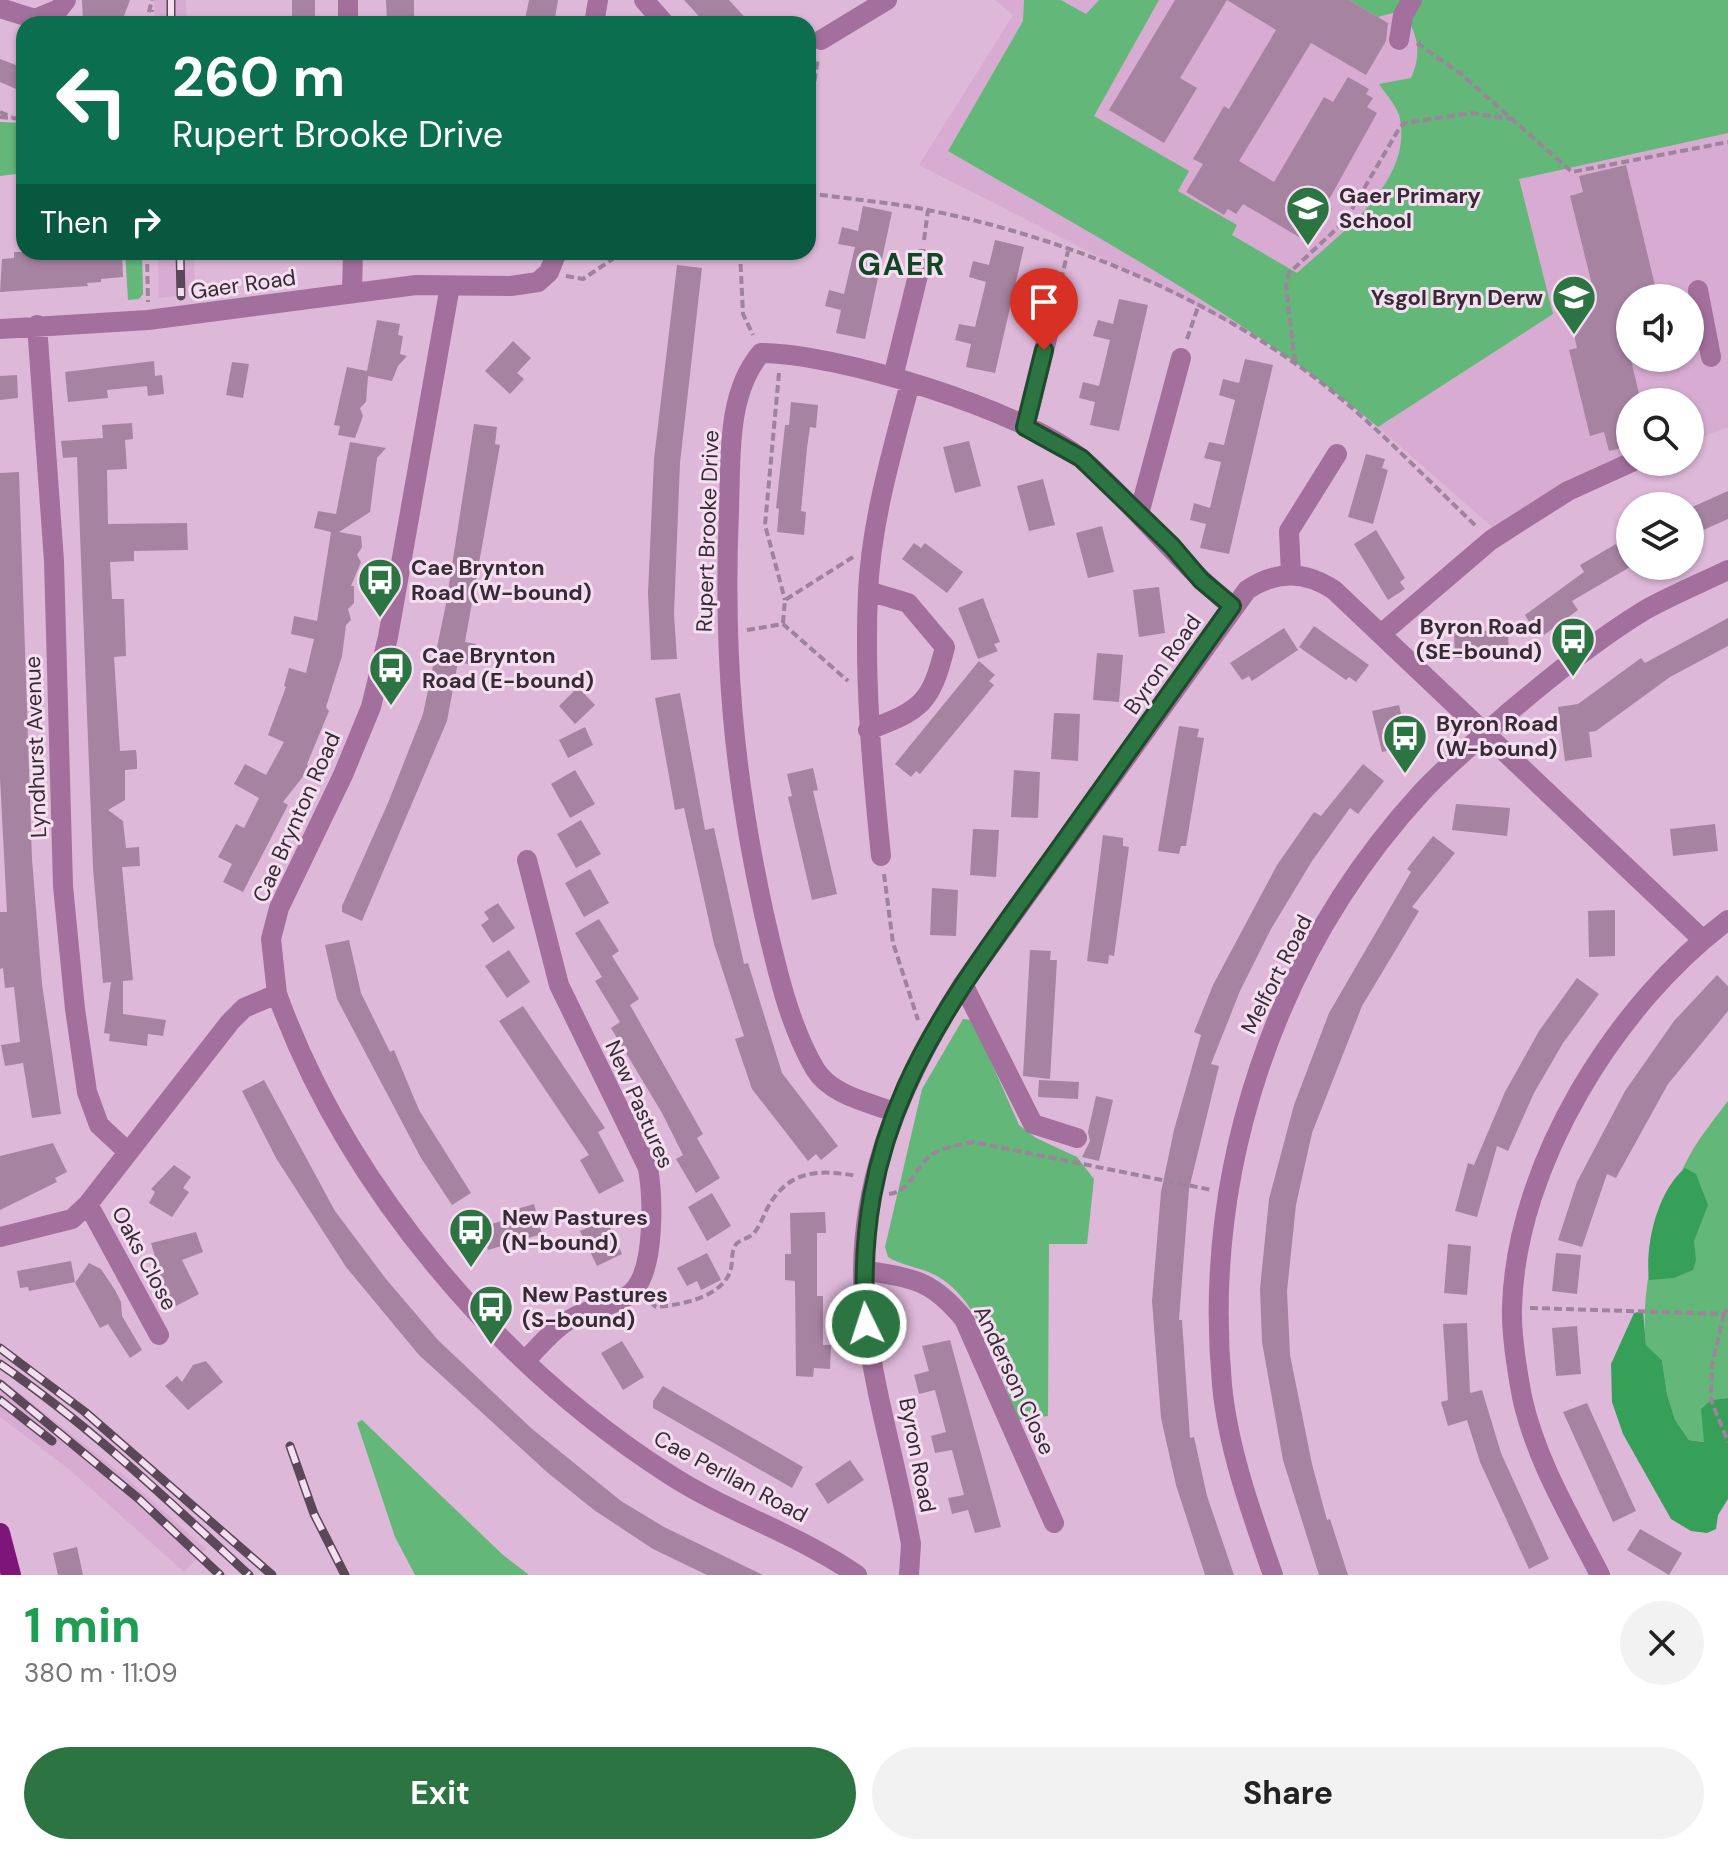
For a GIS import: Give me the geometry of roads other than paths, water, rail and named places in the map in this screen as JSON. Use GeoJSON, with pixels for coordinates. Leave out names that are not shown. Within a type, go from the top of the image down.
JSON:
{"type":"FeatureCollection","features":[{"type":"Feature","properties":{"kind":"main road"},"geometry":{"type":"LineString","coordinates":[[0,1533],[7,1571]]}},
{"type":"Feature","properties":{"kind":"street"},"geometry":{"type":"LineString","coordinates":[[42,16],[59,9],[66,0]]}},
{"type":"Feature","properties":{"kind":"street"},"geometry":{"type":"LineString","coordinates":[[644,0],[658,16]]}},
{"type":"Feature","properties":{"kind":"street"},"geometry":{"type":"LineString","coordinates":[[821,40],[887,0]]}},
{"type":"Feature","properties":{"kind":"street"},"geometry":{"type":"LineString","coordinates":[[1399,40],[1403,15],[1412,0]]}},
{"type":"Feature","properties":{"kind":"street"},"geometry":{"type":"LineString","coordinates":[[0,8],[25,16]]}},
{"type":"Feature","properties":{"kind":"street"},"geometry":{"type":"LineString","coordinates":[[881,856],[868,730],[868,591],[882,489],[922,259]]}},
{"type":"Feature","properties":{"kind":"street"},"geometry":{"type":"LineString","coordinates":[[352,292],[353,260]]}},
{"type":"Feature","properties":{"kind":"street","name":"Gaer Road"},"geometry":{"type":"LineString","coordinates":[[0,329],[148,320],[241,310],[352,292],[538,282],[549,272],[554,260]]}},
{"type":"Feature","properties":{"kind":"street","name":"Cae Brynton Road"},"geometry":{"type":"LineString","coordinates":[[277,994],[271,939],[279,908],[343,775],[371,707],[378,679],[450,286]]}},
{"type":"Feature","properties":{"kind":"street"},"geometry":{"type":"LineString","coordinates":[[1025,427],[1057,298]]}},
{"type":"Feature","properties":{"kind":"street"},"geometry":{"type":"LineString","coordinates":[[1704,321],[1711,357]]}},
{"type":"Feature","properties":{"kind":"street","name":"Lyndhurst Avenue"},"geometry":{"type":"LineString","coordinates":[[37,325],[54,561],[63,886],[75,1009],[87,1092],[99,1125],[128,1152]]}},
{"type":"Feature","properties":{"kind":"street","name":"Rupert Brooke Drive"},"geometry":{"type":"LineString","coordinates":[[894,1112],[838,1091],[816,1071],[794,1021],[775,965],[743,818],[731,727],[725,598],[732,431],[746,371],[771,353],[902,380]]}},
{"type":"Feature","properties":{"kind":"street"},"geometry":{"type":"LineString","coordinates":[[1139,514],[1181,358]]}},
{"type":"Feature","properties":{"kind":"street"},"geometry":{"type":"LineString","coordinates":[[902,380],[1025,427],[1081,458],[1201,580],[1232,606]]}},
{"type":"Feature","properties":{"kind":"street"},"geometry":{"type":"LineString","coordinates":[[1337,454],[1289,531],[1291,574],[1322,582],[1381,634],[1702,939]]}},
{"type":"Feature","properties":{"kind":"street"},"geometry":{"type":"LineString","coordinates":[[1381,634],[1491,540],[1568,491],[1616,469]]}},
{"type":"Feature","properties":{"kind":"street","name":"Melfort Road"},"geometry":{"type":"LineString","coordinates":[[1273,1575],[1244,1484],[1222,1388],[1218,1290],[1227,1193],[1244,1113],[1267,1038],[1302,966],[1381,843],[1423,792],[1568,662],[1646,610],[1728,570]]}},
{"type":"Feature","properties":{"kind":"street","name":"Byron Road"},"geometry":{"type":"LineString","coordinates":[[909,1575],[911,1544],[866,1324],[863,1270],[873,1188],[894,1112],[925,1044],[963,984],[1232,606],[1261,580],[1291,574]]}},
{"type":"Feature","properties":{"kind":"street"},"geometry":{"type":"LineString","coordinates":[[868,591],[908,603],[945,647],[935,687],[909,715],[868,730]]}},
{"type":"Feature","properties":{"kind":"street","name":"New Pastures"},"geometry":{"type":"LineString","coordinates":[[526,1360],[557,1327],[582,1313],[613,1305],[635,1289],[650,1235],[653,1199],[648,1168],[559,985],[527,860]]}},
{"type":"Feature","properties":{"kind":"street"},"geometry":{"type":"LineString","coordinates":[[1600,1575],[1545,1468],[1522,1398],[1511,1308],[1518,1254],[1534,1195],[1561,1128],[1588,1076],[1620,1027],[1702,939],[1728,920]]}},
{"type":"Feature","properties":{"kind":"street"},"geometry":{"type":"LineString","coordinates":[[963,984],[1033,1124],[1077,1138]]}},
{"type":"Feature","properties":{"kind":"street"},"geometry":{"type":"LineString","coordinates":[[0,1237],[72,1219],[88,1204],[230,1022],[244,1008],[277,994]]}},
{"type":"Feature","properties":{"kind":"street","name":"Cae Perllan Road"},"geometry":{"type":"LineString","coordinates":[[277,994],[299,1055],[359,1161],[455,1287],[526,1360],[607,1433],[673,1478],[802,1542],[857,1575]]}},
{"type":"Feature","properties":{"kind":"street","name":"Oaks Close"},"geometry":{"type":"LineString","coordinates":[[88,1204],[159,1335]]}},
{"type":"Feature","properties":{"kind":"street","name":"Anderson Close"},"geometry":{"type":"LineString","coordinates":[[863,1270],[916,1279],[942,1292],[964,1319],[1054,1523]]}},
{"type":"Feature","properties":{"kind":"railway"},"geometry":{"type":"LineString","coordinates":[[171,0],[171,16]]}},
{"type":"Feature","properties":{"kind":"railway"},"geometry":{"type":"LineString","coordinates":[[180,260],[181,296]]}},
{"type":"Feature","properties":{"kind":"railway"},"geometry":{"type":"LineString","coordinates":[[0,1348],[85,1412],[272,1575]]}},
{"type":"Feature","properties":{"kind":"railway"},"geometry":{"type":"LineString","coordinates":[[0,1364],[97,1438],[249,1575]]}},
{"type":"Feature","properties":{"kind":"railway"},"geometry":{"type":"LineString","coordinates":[[0,1384],[139,1499],[220,1575]]}},
{"type":"Feature","properties":{"kind":"railway"},"geometry":{"type":"LineString","coordinates":[[0,1400],[52,1441]]}},
{"type":"Feature","properties":{"kind":"railway"},"geometry":{"type":"LineString","coordinates":[[290,1446],[314,1514],[345,1575]]}},
{"type":"Feature","properties":{"kind":"place","name":"Gaer Primary School"},"geometry":{"type":"Point","coordinates":[1308,247]}},
{"type":"Feature","properties":{"kind":"place","name":"Ysgol Bryn Derw"},"geometry":{"type":"Point","coordinates":[1574,336]}},
{"type":"Feature","properties":{"kind":"place","name":"Cae Brynton Road (W-bound)"},"geometry":{"type":"Point","coordinates":[380,619]}},
{"type":"Feature","properties":{"kind":"place","name":"Byron Road (SE-bound)"},"geometry":{"type":"Point","coordinates":[1573,678]}},
{"type":"Feature","properties":{"kind":"place","name":"Cae Brynton Road (E-bound)"},"geometry":{"type":"Point","coordinates":[391,707]}},
{"type":"Feature","properties":{"kind":"place","name":"Byron Road (W-bound)"},"geometry":{"type":"Point","coordinates":[1405,775]}},
{"type":"Feature","properties":{"kind":"place","name":"New Pastures (N-bound)"},"geometry":{"type":"Point","coordinates":[471,1269]}},
{"type":"Feature","properties":{"kind":"place","name":"New Pastures (S-bound)"},"geometry":{"type":"Point","coordinates":[491,1346]}},
{"type":"Feature","properties":{"kind":"district","name":"GAER"},"geometry":{"type":"Point","coordinates":[902,265]}}]}
